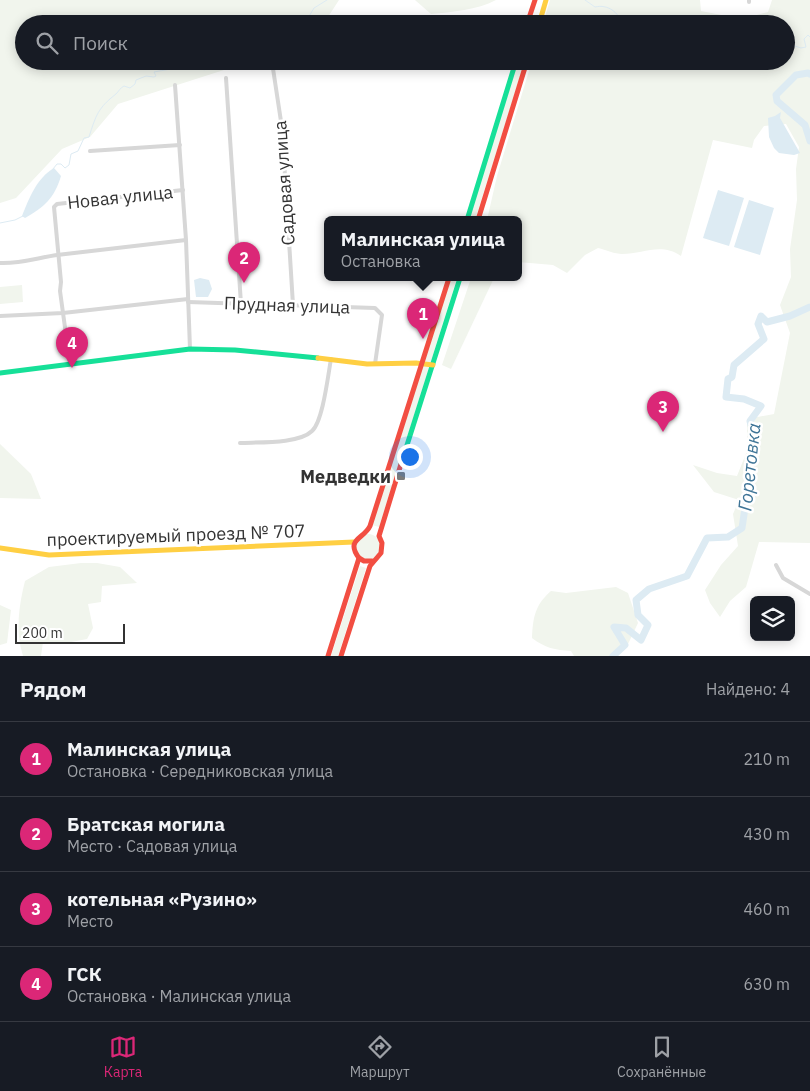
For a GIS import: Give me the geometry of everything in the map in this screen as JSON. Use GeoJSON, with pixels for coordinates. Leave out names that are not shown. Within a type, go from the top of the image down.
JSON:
{"type":"FeatureCollection","features":[{"type":"Feature","properties":{"kind":"street"},"geometry":{"type":"LineString","coordinates":[[530,15],[535,0]]}},
{"type":"Feature","properties":{"kind":"street"},"geometry":{"type":"LineString","coordinates":[[542,15],[546,0]]}},
{"type":"Feature","properties":{"kind":"street","name":"Садовая улица"},"geometry":{"type":"LineString","coordinates":[[273,70],[282,128],[292,305]]}},
{"type":"Feature","properties":{"kind":"street"},"geometry":{"type":"LineString","coordinates":[[468,216],[513,70]]}},
{"type":"Feature","properties":{"kind":"street"},"geometry":{"type":"LineString","coordinates":[[479,216],[526,70]]}},
{"type":"Feature","properties":{"kind":"street"},"geometry":{"type":"LineString","coordinates":[[226,78],[241,304]]}},
{"type":"Feature","properties":{"kind":"street"},"geometry":{"type":"LineString","coordinates":[[176,85],[186,240],[190,349]]}},
{"type":"Feature","properties":{"kind":"street"},"geometry":{"type":"LineString","coordinates":[[90,151],[180,145]]}},
{"type":"Feature","properties":{"kind":"street","name":"Новая улица"},"geometry":{"type":"LineString","coordinates":[[58,255],[54,207],[57,204],[183,190]]}},
{"type":"Feature","properties":{"kind":"street"},"geometry":{"type":"LineString","coordinates":[[0,263],[14,263],[58,255],[186,240]]}},
{"type":"Feature","properties":{"kind":"street"},"geometry":{"type":"LineString","coordinates":[[58,255],[61,282],[60,292],[70,364]]}},
{"type":"Feature","properties":{"kind":"street"},"geometry":{"type":"LineString","coordinates":[[367,532],[447,281]]}},
{"type":"Feature","properties":{"kind":"street"},"geometry":{"type":"LineString","coordinates":[[340,656],[372,561],[381,553],[382,546],[379,536],[459,281]]}},
{"type":"Feature","properties":{"kind":"street","name":"Прудная улица"},"geometry":{"type":"LineString","coordinates":[[0,316],[63,313],[188,301],[375,308],[382,315],[375,364]]}},
{"type":"Feature","properties":{"kind":"street"},"geometry":{"type":"LineString","coordinates":[[0,373],[190,349],[217,348],[375,364],[422,363],[433,365]]}},
{"type":"Feature","properties":{"kind":"street"},"geometry":{"type":"LineString","coordinates":[[240,443],[280,441],[305,436],[312,431],[317,426],[322,409],[331,359]]}},
{"type":"Feature","properties":{"kind":"street"},"geometry":{"type":"LineString","coordinates":[[372,561],[364,561],[359,558],[354,552],[354,542],[358,536],[367,532],[372,532],[379,536]]}},
{"type":"Feature","properties":{"kind":"street","name":"проектируемый проезд № 707"},"geometry":{"type":"LineString","coordinates":[[0,548],[48,555],[68,555],[354,542]]}},
{"type":"Feature","properties":{"kind":"street"},"geometry":{"type":"LineString","coordinates":[[328,656],[359,558]]}},
{"type":"Feature","properties":{"kind":"street"},"geometry":{"type":"LineString","coordinates":[[776,565],[783,578],[810,594]]}},
{"type":"Feature","properties":{"kind":"shaded area"},"geometry":{"type":"Polygon","coordinates":[[[0,0],[339,0],[329,15],[15,15],[15,70],[224,70],[118,104],[90,137],[62,149],[16,198],[0,203],[0,0]]]}},
{"type":"Feature","properties":{"kind":"shaded area"},"geometry":{"type":"Polygon","coordinates":[[[415,0],[496,0],[473,8],[431,14],[415,0]]]}},
{"type":"Feature","properties":{"kind":"shaded area"},"geometry":{"type":"Polygon","coordinates":[[[550,0],[700,0],[701,11],[722,15],[546,15],[550,0]]]}},
{"type":"Feature","properties":{"kind":"shaded area"},"geometry":{"type":"Polygon","coordinates":[[[772,0],[810,0],[810,543],[759,542],[746,587],[730,601],[720,617],[710,603],[705,590],[721,565],[738,546],[733,514],[739,500],[714,492],[693,465],[717,473],[737,476],[747,451],[747,419],[774,414],[790,333],[780,305],[791,277],[790,249],[797,200],[796,169],[799,147],[786,124],[764,126],[754,140],[752,148],[713,140],[681,256],[674,252],[659,249],[622,254],[598,248],[585,255],[567,273],[553,265],[522,262],[522,216],[488,216],[497,176],[529,70],[795,70],[795,15],[757,15],[768,12],[772,0]]]}},
{"type":"Feature","properties":{"kind":"shaded area"},"geometry":{"type":"Polygon","coordinates":[[[514,70],[522,70],[476,216],[469,216],[514,70]]]}},
{"type":"Feature","properties":{"kind":"shaded area"},"geometry":{"type":"Polygon","coordinates":[[[781,112],[780,118],[800,153],[794,155],[779,153],[774,148],[769,137],[768,118],[781,112]]]}},
{"type":"Feature","properties":{"kind":"shaded area"},"geometry":{"type":"Polygon","coordinates":[[[54,168],[61,176],[55,191],[48,202],[25,218],[22,216],[34,189],[43,177],[54,168]]]}},
{"type":"Feature","properties":{"kind":"shaded area"},"geometry":{"type":"Polygon","coordinates":[[[718,190],[744,198],[729,246],[703,238],[718,190]]]}},
{"type":"Feature","properties":{"kind":"shaded area"},"geometry":{"type":"Polygon","coordinates":[[[749,200],[774,208],[760,255],[734,247],[749,200]]]}},
{"type":"Feature","properties":{"kind":"shaded area"},"geometry":{"type":"Polygon","coordinates":[[[200,278],[209,280],[212,289],[208,297],[196,297],[194,280],[200,278]]]}},
{"type":"Feature","properties":{"kind":"shaded area"},"geometry":{"type":"Polygon","coordinates":[[[449,281],[456,281],[379,527],[372,525],[449,281]]]}},
{"type":"Feature","properties":{"kind":"shaded area"},"geometry":{"type":"Polygon","coordinates":[[[470,281],[493,281],[451,369],[442,365],[470,281]]]}},
{"type":"Feature","properties":{"kind":"shaded area"},"geometry":{"type":"Polygon","coordinates":[[[22,285],[23,302],[0,304],[0,287],[22,285]]]}},
{"type":"Feature","properties":{"kind":"shaded area"},"geometry":{"type":"Polygon","coordinates":[[[0,444],[31,474],[41,499],[0,498],[0,444]]]}},
{"type":"Feature","properties":{"kind":"shaded area"},"geometry":{"type":"Polygon","coordinates":[[[368,534],[377,538],[381,547],[377,556],[368,560],[359,556],[355,547],[359,538],[368,534]]]}},
{"type":"Feature","properties":{"kind":"shaded area"},"geometry":{"type":"Polygon","coordinates":[[[97,563],[120,567],[137,583],[102,586],[101,602],[88,604],[93,628],[87,639],[66,643],[43,642],[41,656],[23,656],[19,637],[19,618],[25,581],[49,567],[97,563]]]}},
{"type":"Feature","properties":{"kind":"shaded area"},"geometry":{"type":"Polygon","coordinates":[[[360,566],[366,568],[338,656],[331,656],[360,566]]]}},
{"type":"Feature","properties":{"kind":"shaded area"},"geometry":{"type":"Polygon","coordinates":[[[616,587],[628,593],[638,623],[628,644],[613,656],[574,656],[571,651],[550,648],[532,638],[533,624],[538,606],[551,591],[566,593],[616,587]]]}},
{"type":"Feature","properties":{"kind":"shaded area"},"geometry":{"type":"Polygon","coordinates":[[[0,605],[11,610],[7,643],[0,645],[0,605]]]}},
{"type":"Feature","properties":{"kind":"waterway"},"geometry":{"type":"LineString","coordinates":[[310,15],[314,8],[327,0]]}},
{"type":"Feature","properties":{"kind":"waterway"},"geometry":{"type":"LineString","coordinates":[[585,0],[595,7],[608,8],[617,15]]}},
{"type":"Feature","properties":{"kind":"waterway"},"geometry":{"type":"LineString","coordinates":[[795,46],[806,47],[804,39],[808,35],[810,37]]}},
{"type":"Feature","properties":{"kind":"waterway"},"geometry":{"type":"LineString","coordinates":[[53,169],[57,164],[61,164],[65,168],[69,165],[71,154],[78,151],[84,138],[89,137],[101,108],[124,86],[130,88],[135,84],[136,80],[146,76],[154,77],[156,76],[154,72],[166,70]]}},
{"type":"Feature","properties":{"kind":"waterway","name":"Горетовка"},"geometry":{"type":"LineString","coordinates":[[810,74],[796,75],[776,95],[777,101],[805,125],[810,141]]}},
{"type":"Feature","properties":{"kind":"waterway"},"geometry":{"type":"LineString","coordinates":[[0,223],[23,216]]}},
{"type":"Feature","properties":{"kind":"waterway","name":"Горетовка"},"geometry":{"type":"LineString","coordinates":[[613,656],[625,645],[614,627],[626,628],[641,640],[648,625],[638,615],[636,600],[649,589],[687,576],[707,538],[728,537],[742,528],[755,440],[750,421],[761,406],[744,399],[726,397],[728,379],[732,377],[734,365],[764,339],[758,324],[761,316],[767,322],[790,316],[810,307]]}},
{"type":"Feature","properties":{"kind":"traffic: fast"},"geometry":{"type":"LineString","coordinates":[[468,216],[513,70]]}},
{"type":"Feature","properties":{"kind":"traffic: fast"},"geometry":{"type":"LineString","coordinates":[[401,464],[459,281]]}},
{"type":"Feature","properties":{"kind":"traffic: fast"},"geometry":{"type":"LineString","coordinates":[[0,373],[190,349],[235,350],[318,358]]}},
{"type":"Feature","properties":{"kind":"traffic: slow"},"geometry":{"type":"LineString","coordinates":[[542,15],[546,0]]}},
{"type":"Feature","properties":{"kind":"traffic: slow"},"geometry":{"type":"LineString","coordinates":[[318,358],[367,364],[416,363],[433,365]]}},
{"type":"Feature","properties":{"kind":"traffic: slow"},"geometry":{"type":"LineString","coordinates":[[0,548],[49,555],[354,542]]}},
{"type":"Feature","properties":{"kind":"traffic: jam"},"geometry":{"type":"LineString","coordinates":[[530,15],[535,0]]}},
{"type":"Feature","properties":{"kind":"traffic: jam"},"geometry":{"type":"LineString","coordinates":[[479,216],[524,70]]}},
{"type":"Feature","properties":{"kind":"traffic: jam"},"geometry":{"type":"LineString","coordinates":[[328,656],[359,558],[355,552],[355,543],[370,526],[448,281]]}},
{"type":"Feature","properties":{"kind":"traffic: jam"},"geometry":{"type":"LineString","coordinates":[[341,656],[370,566],[381,553],[382,543],[379,536],[401,464]]}},
{"type":"Feature","properties":{"kind":"traffic: jam"},"geometry":{"type":"LineString","coordinates":[[359,558],[364,561],[372,561]]}},
{"type":"Feature","properties":{"kind":"place","name":"Братская могила"},"geometry":{"type":"Point","coordinates":[244,283]}},
{"type":"Feature","properties":{"kind":"place","name":"Малинская улица"},"geometry":{"type":"Point","coordinates":[423,339]}},
{"type":"Feature","properties":{"kind":"place","name":"ГСК"},"geometry":{"type":"Point","coordinates":[72,368]}},
{"type":"Feature","properties":{"kind":"place","name":"котельная «Рузино»"},"geometry":{"type":"Point","coordinates":[663,432]}},
{"type":"Feature","properties":{"kind":"place","name":"Медведки"},"geometry":{"type":"Point","coordinates":[401,476]}}]}
